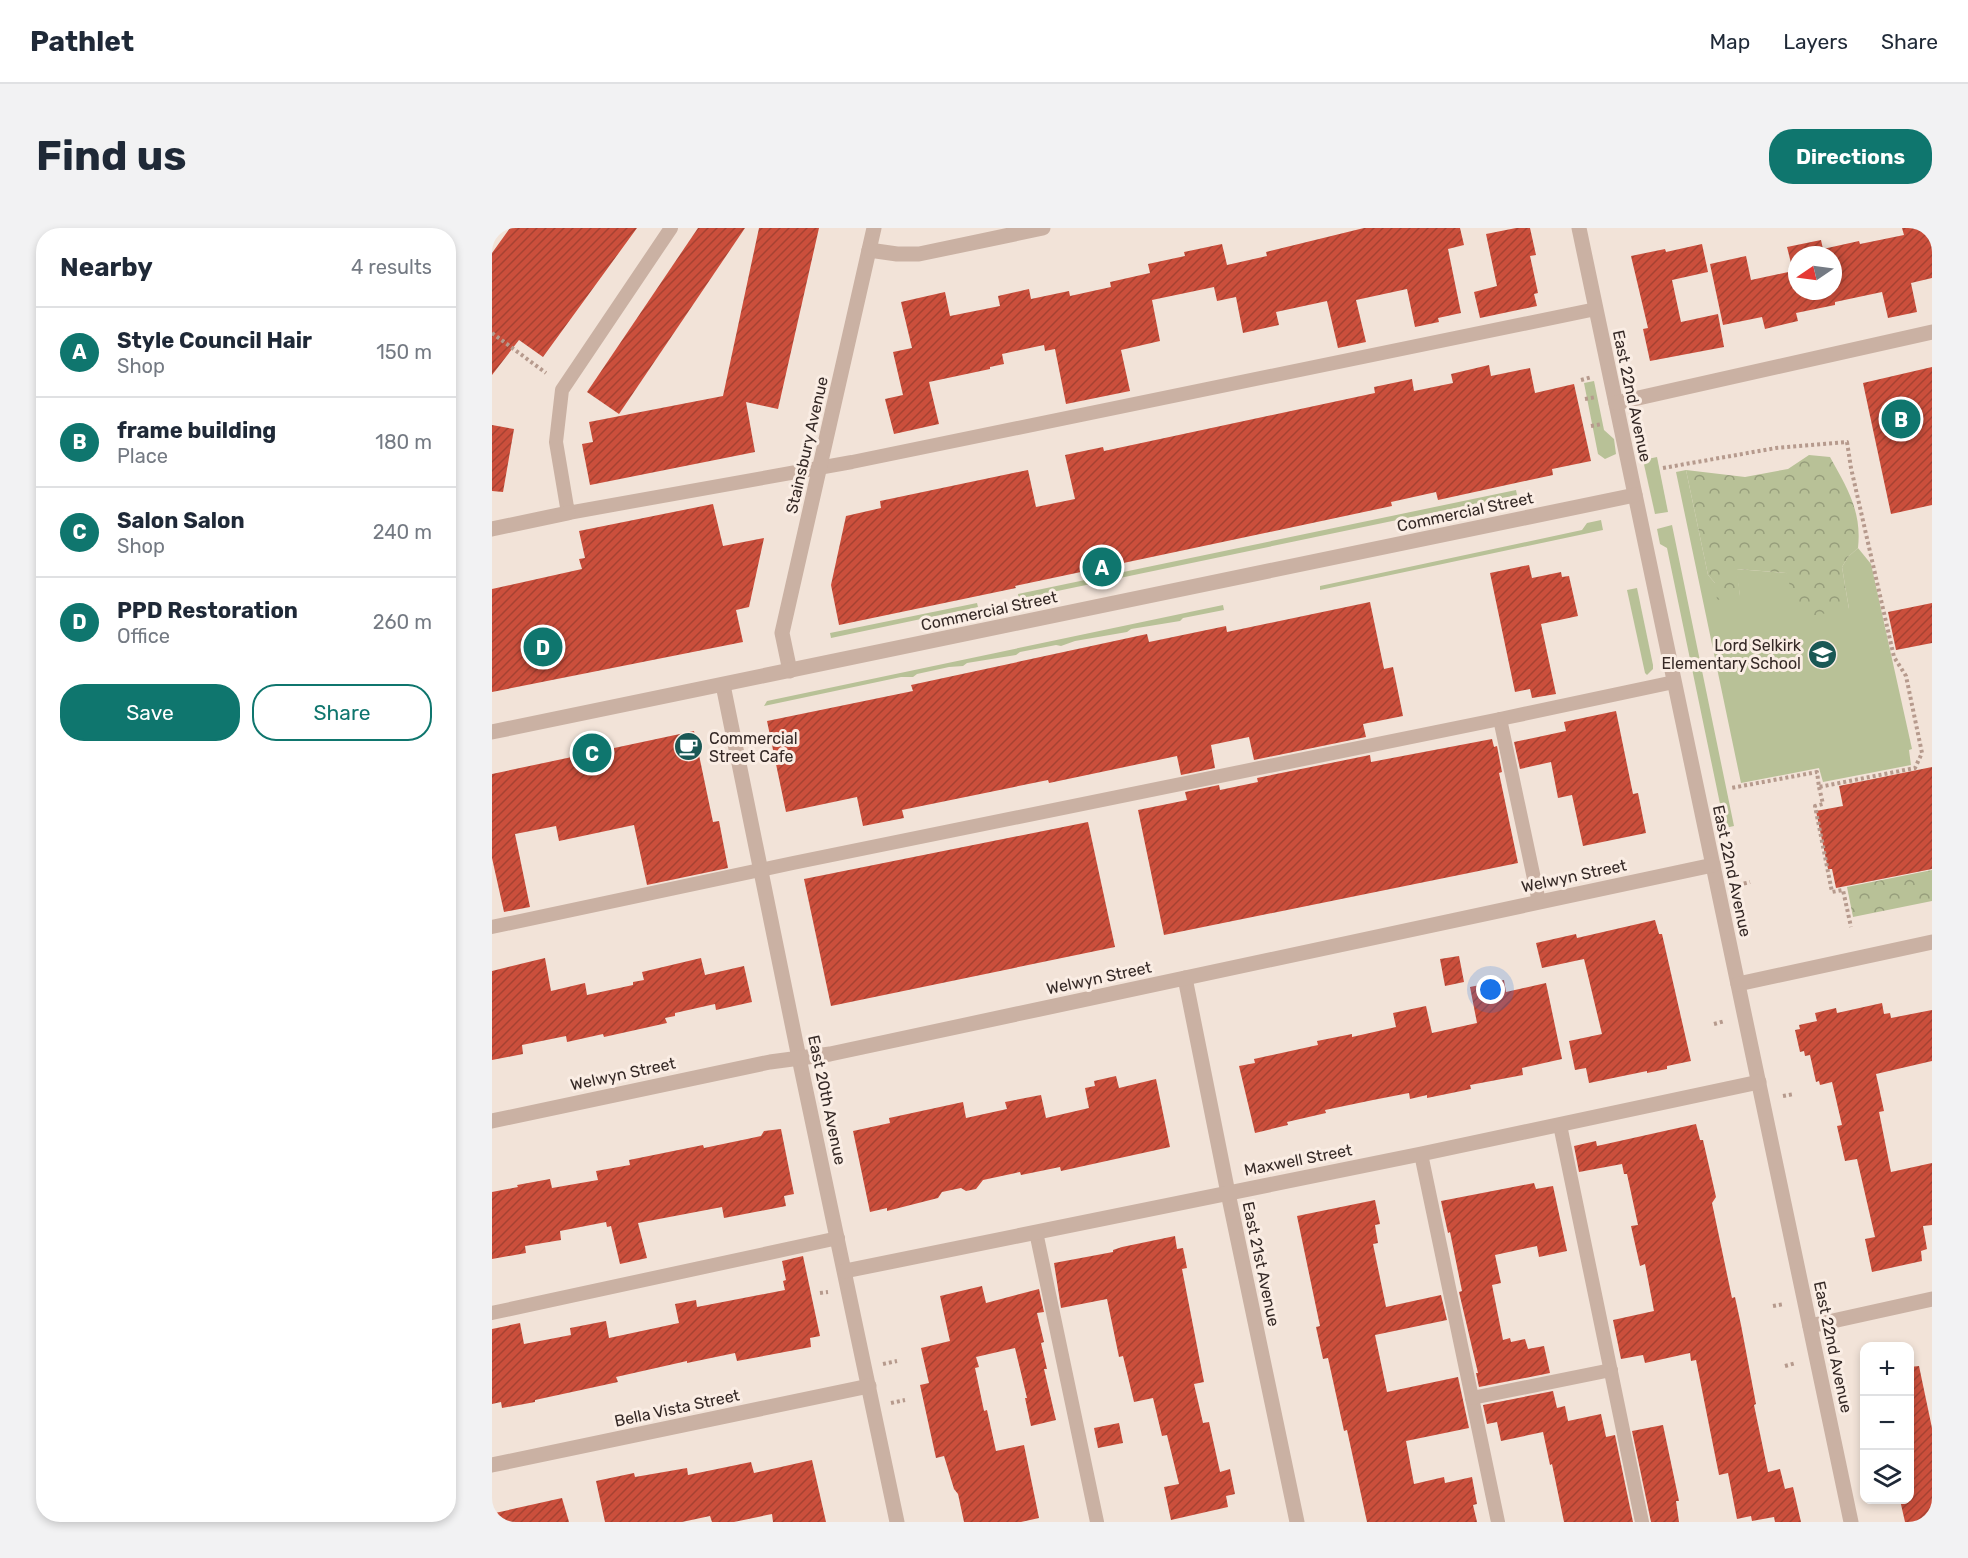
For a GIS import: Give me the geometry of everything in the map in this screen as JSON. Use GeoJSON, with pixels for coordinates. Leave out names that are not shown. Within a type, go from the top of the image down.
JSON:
{"type":"FeatureCollection","features":[{"type":"Feature","properties":{"kind":"street","name":"Stainsbury Avenue"},"geometry":{"type":"LineString","coordinates":[[790,670],[782,633],[874,228]]}},
{"type":"Feature","properties":{"kind":"street"},"geometry":{"type":"LineString","coordinates":[[869,250],[919,254],[1043,228]]}},
{"type":"Feature","properties":{"kind":"street","name":"East 22nd Avenue"},"geometry":{"type":"LineString","coordinates":[[1579,228],[1851,1522]]}},
{"type":"Feature","properties":{"kind":"street"},"geometry":{"type":"LineString","coordinates":[[1616,404],[1932,332]]}},
{"type":"Feature","properties":{"kind":"street","name":"Commercial Street"},"geometry":{"type":"LineString","coordinates":[[492,732],[1635,495]]}},
{"type":"Feature","properties":{"kind":"street"},"geometry":{"type":"LineString","coordinates":[[492,529],[568,513]]}},
{"type":"Feature","properties":{"kind":"street","name":"East 20th Avenue"},"geometry":{"type":"LineString","coordinates":[[723,685],[897,1522]]}},
{"type":"Feature","properties":{"kind":"street","name":"Welwyn Street"},"geometry":{"type":"LineString","coordinates":[[492,1121],[770,1062],[831,1054],[1713,865]]}},
{"type":"Feature","properties":{"kind":"street"},"geometry":{"type":"LineString","coordinates":[[1738,984],[1932,942]]}},
{"type":"Feature","properties":{"kind":"street","name":"East 21st Avenue"},"geometry":{"type":"LineString","coordinates":[[1185,978],[1297,1522]]}},
{"type":"Feature","properties":{"kind":"street","name":"Maxwell Street"},"geometry":{"type":"LineString","coordinates":[[845,1271],[1420,1154],[1759,1082]]}},
{"type":"Feature","properties":{"kind":"street"},"geometry":{"type":"LineString","coordinates":[[1810,1326],[1932,1299]]}},
{"type":"Feature","properties":{"kind":"street","name":"Bella Vista Street"},"geometry":{"type":"LineString","coordinates":[[492,1465],[868,1386]]}},
{"type":"Feature","properties":{"kind":"lane"},"geometry":{"type":"LineString","coordinates":[[671,228],[562,390],[556,442],[568,513],[820,467],[1596,309]]}},
{"type":"Feature","properties":{"kind":"lane"},"geometry":{"type":"LineString","coordinates":[[492,927],[1500,720],[1674,682]]}},
{"type":"Feature","properties":{"kind":"lane"},"geometry":{"type":"LineString","coordinates":[[1500,720],[1539,902]]}},
{"type":"Feature","properties":{"kind":"lane"},"geometry":{"type":"LineString","coordinates":[[1560,1125],[1642,1522]]}},
{"type":"Feature","properties":{"kind":"lane"},"geometry":{"type":"LineString","coordinates":[[1420,1154],[1498,1522]]}},
{"type":"Feature","properties":{"kind":"lane"},"geometry":{"type":"LineString","coordinates":[[1036,1232],[1098,1522]]}},
{"type":"Feature","properties":{"kind":"lane"},"geometry":{"type":"LineString","coordinates":[[492,1313],[838,1238]]}},
{"type":"Feature","properties":{"kind":"lane"},"geometry":{"type":"LineString","coordinates":[[1472,1398],[1611,1370]]}},
{"type":"Feature","properties":{"kind":"path"},"geometry":{"type":"LineString","coordinates":[[492,333],[546,373]]}},
{"type":"Feature","properties":{"kind":"path"},"geometry":{"type":"LineString","coordinates":[[1585,399],[1597,397]]}},
{"type":"Feature","properties":{"kind":"path"},"geometry":{"type":"LineString","coordinates":[[1591,426],[1602,424]]}},
{"type":"Feature","properties":{"kind":"path"},"geometry":{"type":"LineString","coordinates":[[1663,468],[1776,448],[1847,442],[1894,657],[1906,676],[1922,753],[1915,768],[1819,787]]}},
{"type":"Feature","properties":{"kind":"path"},"geometry":{"type":"LineString","coordinates":[[1731,788],[1817,772],[1823,804],[1815,806],[1832,892],[1845,890],[1851,927]]}},
{"type":"Feature","properties":{"kind":"path"},"geometry":{"type":"LineString","coordinates":[[1738,885],[1750,882]]}},
{"type":"Feature","properties":{"kind":"path"},"geometry":{"type":"LineString","coordinates":[[1714,1024],[1725,1021]]}},
{"type":"Feature","properties":{"kind":"path"},"geometry":{"type":"LineString","coordinates":[[1780,1097],[1794,1094]]}},
{"type":"Feature","properties":{"kind":"path"},"geometry":{"type":"LineString","coordinates":[[1773,1306],[1784,1304]]}},
{"type":"Feature","properties":{"kind":"path"},"geometry":{"type":"LineString","coordinates":[[879,1365],[897,1361]]}},
{"type":"Feature","properties":{"kind":"path"},"geometry":{"type":"LineString","coordinates":[[1785,1366],[1796,1363]]}},
{"type":"Feature","properties":{"kind":"path"},"geometry":{"type":"LineString","coordinates":[[887,1404],[905,1400]]}},
{"type":"Feature","properties":{"kind":"green space"},"geometry":{"type":"Polygon","coordinates":[[[1594,381],[1604,430],[1614,439],[1616,454],[1605,459],[1598,454],[1584,383],[1594,381]]]}},
{"type":"Feature","properties":{"kind":"green space"},"geometry":{"type":"Polygon","coordinates":[[[1809,455],[1830,457],[1852,500],[1855,511],[1859,535],[1858,548],[1848,557],[1842,567],[1849,609],[1800,618],[1786,573],[1737,569],[1740,596],[1717,600],[1715,583],[1708,575],[1686,470],[1745,477],[1788,469],[1809,455]]]}},
{"type":"Feature","properties":{"kind":"green space"},"geometry":{"type":"Polygon","coordinates":[[[1657,457],[1668,512],[1655,514],[1643,460],[1657,457]]]}},
{"type":"Feature","properties":{"kind":"green space"},"geometry":{"type":"Polygon","coordinates":[[[1686,470],[1708,575],[1715,583],[1740,596],[1736,569],[1786,573],[1849,609],[1842,567],[1848,557],[1858,548],[1871,564],[1912,749],[1909,750],[1911,765],[1823,782],[1819,768],[1741,783],[1676,472],[1686,470]]]}},
{"type":"Feature","properties":{"kind":"green space"},"geometry":{"type":"Polygon","coordinates":[[[1516,490],[1517,495],[1019,599],[1018,594],[1516,490]]]}},
{"type":"Feature","properties":{"kind":"green space"},"geometry":{"type":"Polygon","coordinates":[[[1601,520],[1603,530],[1320,590],[1320,586],[1582,530],[1587,523],[1601,520]]]}},
{"type":"Feature","properties":{"kind":"green space"},"geometry":{"type":"Polygon","coordinates":[[[1672,525],[1734,826],[1725,828],[1667,548],[1660,544],[1657,529],[1672,525]]]}},
{"type":"Feature","properties":{"kind":"green space"},"geometry":{"type":"Polygon","coordinates":[[[1637,588],[1653,665],[1653,669],[1647,675],[1627,590],[1637,588]]]}},
{"type":"Feature","properties":{"kind":"green space"},"geometry":{"type":"Polygon","coordinates":[[[977,603],[978,607],[831,638],[830,633],[977,603]]]}},
{"type":"Feature","properties":{"kind":"green space"},"geometry":{"type":"Polygon","coordinates":[[[1223,605],[1224,610],[1183,618],[1180,621],[1131,629],[1127,632],[1075,641],[1061,646],[1020,652],[1016,655],[917,674],[913,677],[901,677],[764,706],[767,701],[1223,605]]]}},
{"type":"Feature","properties":{"kind":"green space"},"geometry":{"type":"Polygon","coordinates":[[[1932,870],[1932,901],[1853,917],[1847,887],[1932,870]]]}},
{"type":"Feature","properties":{"kind":"building"},"geometry":{"type":"Polygon","coordinates":[[[510,228],[637,228],[543,357],[519,340],[492,375],[492,253],[510,228]]]}},
{"type":"Feature","properties":{"kind":"building"},"geometry":{"type":"Polygon","coordinates":[[[698,228],[745,228],[619,414],[587,392],[698,228]]]}},
{"type":"Feature","properties":{"kind":"building"},"geometry":{"type":"Polygon","coordinates":[[[759,228],[819,228],[778,409],[746,402],[755,452],[590,485],[582,444],[593,442],[589,422],[723,396],[759,228]]]}},
{"type":"Feature","properties":{"kind":"building"},"geometry":{"type":"Polygon","coordinates":[[[1364,228],[1460,228],[1464,245],[1448,249],[1461,313],[1438,318],[1439,322],[1415,327],[1407,289],[1356,300],[1366,342],[1338,348],[1327,301],[1276,312],[1279,325],[1243,333],[1236,297],[1217,301],[1214,287],[1152,300],[1160,341],[1121,350],[1130,391],[1066,404],[1055,349],[1045,351],[1044,345],[1002,354],[1004,364],[990,367],[990,369],[929,382],[939,424],[894,434],[885,399],[903,395],[893,352],[912,348],[901,302],[945,292],[950,316],[1000,306],[998,296],[1029,289],[1031,299],[1069,291],[1070,296],[1111,287],[1110,282],[1150,273],[1148,264],[1185,256],[1184,252],[1222,244],[1227,265],[1267,256],[1266,252],[1364,228]]]}},
{"type":"Feature","properties":{"kind":"building"},"geometry":{"type":"Polygon","coordinates":[[[1516,228],[1530,228],[1536,255],[1530,256],[1538,293],[1534,294],[1537,306],[1480,318],[1474,292],[1497,286],[1486,234],[1516,228]]]}},
{"type":"Feature","properties":{"kind":"building"},"geometry":{"type":"Polygon","coordinates":[[[1902,228],[1932,228],[1932,278],[1911,283],[1917,312],[1888,318],[1882,292],[1796,313],[1798,321],[1765,329],[1762,317],[1723,325],[1710,264],[1746,256],[1751,280],[1788,272],[1788,300],[1842,300],[1842,246],[1836,246],[1859,241],[1860,244],[1904,235],[1902,228]]]}},
{"type":"Feature","properties":{"kind":"building"},"geometry":{"type":"Polygon","coordinates":[[[1821,240],[1822,246],[1792,246],[1821,240]]]}},
{"type":"Feature","properties":{"kind":"building"},"geometry":{"type":"Polygon","coordinates":[[[1702,244],[1708,272],[1672,280],[1681,322],[1718,314],[1724,347],[1650,361],[1643,329],[1648,328],[1631,256],[1665,249],[1666,252],[1702,244]]]}},
{"type":"Feature","properties":{"kind":"building"},"geometry":{"type":"Polygon","coordinates":[[[1489,365],[1491,376],[1530,368],[1535,393],[1574,384],[1591,461],[1552,469],[1553,475],[1438,500],[1436,492],[1391,502],[1392,506],[839,625],[831,585],[846,516],[881,508],[880,501],[1028,470],[1036,507],[1075,499],[1065,455],[1103,447],[1104,451],[1375,393],[1374,387],[1412,379],[1414,391],[1453,383],[1451,374],[1489,365]]]}},
{"type":"Feature","properties":{"kind":"building"},"geometry":{"type":"Polygon","coordinates":[[[1932,367],[1932,505],[1891,514],[1863,383],[1932,367]]]}},
{"type":"Feature","properties":{"kind":"building"},"geometry":{"type":"Polygon","coordinates":[[[492,425],[514,429],[503,492],[492,491],[492,425]]]}},
{"type":"Feature","properties":{"kind":"building"},"geometry":{"type":"Polygon","coordinates":[[[713,504],[723,546],[764,538],[749,607],[736,610],[743,642],[492,692],[492,589],[582,569],[579,559],[585,558],[579,531],[713,504]]]}},
{"type":"Feature","properties":{"kind":"building"},"geometry":{"type":"Polygon","coordinates":[[[1529,565],[1532,578],[1561,572],[1562,577],[1569,576],[1578,616],[1541,624],[1556,694],[1532,698],[1530,689],[1515,692],[1490,573],[1529,565]]]}},
{"type":"Feature","properties":{"kind":"building"},"geometry":{"type":"Polygon","coordinates":[[[1370,602],[1384,669],[1393,667],[1403,716],[1363,724],[1366,737],[1254,760],[1249,737],[1211,745],[1215,768],[1181,775],[1177,756],[1049,783],[1048,780],[902,810],[904,818],[863,826],[857,797],[786,812],[767,721],[913,691],[911,685],[1147,634],[1149,642],[1226,626],[1227,632],[1370,602]]]}},
{"type":"Feature","properties":{"kind":"building"},"geometry":{"type":"Polygon","coordinates":[[[1932,603],[1932,643],[1896,650],[1888,612],[1932,603]]]}},
{"type":"Feature","properties":{"kind":"building"},"geometry":{"type":"Polygon","coordinates":[[[1616,711],[1633,794],[1638,793],[1646,833],[1583,846],[1572,795],[1558,798],[1551,762],[1520,769],[1514,742],[1566,731],[1564,722],[1616,711]]]}},
{"type":"Feature","properties":{"kind":"building"},"geometry":{"type":"Polygon","coordinates":[[[694,731],[713,822],[719,821],[728,868],[647,885],[634,825],[559,841],[556,826],[515,834],[530,907],[504,912],[492,858],[492,774],[694,731]]]}},
{"type":"Feature","properties":{"kind":"building"},"geometry":{"type":"Polygon","coordinates":[[[1492,739],[1494,747],[1497,746],[1502,772],[1499,773],[1518,863],[1164,935],[1138,810],[1187,800],[1185,792],[1219,785],[1220,790],[1258,782],[1257,778],[1370,755],[1371,762],[1492,739]]]}},
{"type":"Feature","properties":{"kind":"building"},"geometry":{"type":"Polygon","coordinates":[[[1932,767],[1932,869],[1836,888],[1832,869],[1828,869],[1816,811],[1843,806],[1839,786],[1932,767]]]}},
{"type":"Feature","properties":{"kind":"building"},"geometry":{"type":"Polygon","coordinates":[[[1088,822],[1115,947],[831,1006],[804,879],[1088,822]]]}},
{"type":"Feature","properties":{"kind":"building"},"geometry":{"type":"Polygon","coordinates":[[[1655,920],[1659,934],[1662,934],[1691,1061],[1667,1066],[1667,1069],[1589,1083],[1586,1068],[1575,1070],[1569,1041],[1602,1034],[1584,959],[1542,968],[1536,943],[1576,934],[1577,938],[1655,920]]]}},
{"type":"Feature","properties":{"kind":"building"},"geometry":{"type":"Polygon","coordinates":[[[1459,956],[1464,982],[1445,986],[1440,959],[1459,956]]]}},
{"type":"Feature","properties":{"kind":"building"},"geometry":{"type":"Polygon","coordinates":[[[545,958],[551,991],[585,983],[587,995],[633,985],[633,982],[644,980],[642,972],[701,958],[705,975],[744,966],[752,1002],[716,1010],[715,1004],[675,1013],[675,1016],[665,1018],[667,1023],[604,1037],[603,1034],[567,1042],[566,1036],[522,1045],[523,1054],[492,1060],[492,971],[545,958]]]}},
{"type":"Feature","properties":{"kind":"building"},"geometry":{"type":"Polygon","coordinates":[[[1504,980],[1506,992],[1546,983],[1562,1059],[1522,1068],[1523,1075],[1470,1085],[1471,1089],[1427,1098],[1427,1095],[1410,1099],[1409,1093],[1373,1100],[1325,1110],[1326,1113],[1287,1122],[1288,1125],[1255,1133],[1239,1066],[1255,1063],[1254,1059],[1318,1045],[1317,1041],[1352,1034],[1352,1037],[1396,1027],[1393,1013],[1426,1006],[1432,1033],[1477,1023],[1470,987],[1504,980]]]}},
{"type":"Feature","properties":{"kind":"building"},"geometry":{"type":"Polygon","coordinates":[[[1882,1003],[1884,1014],[1890,1013],[1891,1018],[1932,1010],[1932,1061],[1876,1074],[1884,1111],[1879,1112],[1891,1172],[1932,1163],[1932,1225],[1923,1226],[1927,1249],[1921,1251],[1922,1261],[1872,1272],[1865,1239],[1875,1237],[1857,1159],[1845,1161],[1837,1126],[1842,1125],[1832,1082],[1820,1085],[1819,1081],[1816,1082],[1810,1055],[1805,1056],[1804,1051],[1800,1052],[1795,1030],[1800,1029],[1799,1025],[1817,1021],[1815,1013],[1836,1008],[1837,1013],[1882,1003]]]}},
{"type":"Feature","properties":{"kind":"building"},"geometry":{"type":"Polygon","coordinates":[[[1116,1076],[1119,1088],[1156,1079],[1170,1147],[1061,1171],[1060,1167],[983,1180],[976,1189],[966,1191],[961,1188],[942,1192],[938,1198],[887,1211],[887,1208],[870,1212],[853,1131],[890,1123],[889,1118],[963,1102],[966,1118],[1007,1109],[1005,1102],[1041,1095],[1046,1118],[1089,1108],[1085,1088],[1095,1086],[1094,1081],[1116,1076]]]}},
{"type":"Feature","properties":{"kind":"building"},"geometry":{"type":"Polygon","coordinates":[[[1696,1124],[1700,1140],[1703,1140],[1716,1197],[1712,1203],[1732,1298],[1735,1297],[1741,1325],[1768,1472],[1780,1469],[1785,1489],[1793,1487],[1801,1522],[1775,1522],[1774,1517],[1752,1521],[1751,1516],[1737,1519],[1728,1473],[1719,1475],[1696,1360],[1691,1361],[1690,1353],[1645,1363],[1643,1355],[1621,1359],[1613,1320],[1654,1311],[1645,1264],[1640,1266],[1631,1226],[1638,1225],[1627,1174],[1624,1174],[1622,1164],[1579,1172],[1574,1146],[1596,1141],[1597,1146],[1696,1124]]]}},
{"type":"Feature","properties":{"kind":"building"},"geometry":{"type":"Polygon","coordinates":[[[781,1129],[794,1194],[784,1196],[786,1206],[724,1218],[722,1207],[638,1223],[647,1258],[620,1264],[611,1226],[607,1227],[606,1222],[560,1231],[561,1240],[525,1246],[526,1253],[492,1259],[492,1192],[550,1179],[552,1188],[598,1180],[596,1171],[630,1165],[629,1160],[703,1145],[704,1148],[761,1136],[764,1131],[781,1129]]]}},
{"type":"Feature","properties":{"kind":"building"},"geometry":{"type":"Polygon","coordinates":[[[1534,1183],[1536,1189],[1553,1186],[1567,1251],[1539,1257],[1537,1246],[1495,1255],[1501,1283],[1492,1285],[1503,1340],[1510,1338],[1511,1342],[1525,1339],[1528,1349],[1544,1346],[1550,1373],[1479,1387],[1476,1373],[1478,1373],[1459,1292],[1462,1291],[1450,1232],[1448,1233],[1441,1201],[1534,1183]]]}},
{"type":"Feature","properties":{"kind":"building"},"geometry":{"type":"Polygon","coordinates":[[[1375,1200],[1380,1224],[1375,1225],[1378,1243],[1373,1244],[1386,1307],[1441,1295],[1447,1320],[1375,1335],[1387,1392],[1458,1377],[1469,1428],[1406,1441],[1414,1484],[1444,1477],[1445,1483],[1472,1477],[1477,1504],[1473,1505],[1477,1522],[1367,1522],[1347,1430],[1344,1431],[1328,1358],[1323,1359],[1316,1327],[1320,1326],[1297,1216],[1375,1200]]]}},
{"type":"Feature","properties":{"kind":"building"},"geometry":{"type":"Polygon","coordinates":[[[1175,1236],[1177,1249],[1183,1248],[1187,1268],[1182,1269],[1204,1382],[1194,1384],[1203,1423],[1209,1422],[1220,1472],[1230,1469],[1235,1494],[1226,1496],[1228,1507],[1171,1520],[1164,1487],[1179,1484],[1167,1435],[1162,1436],[1153,1398],[1134,1402],[1123,1356],[1119,1357],[1107,1299],[1061,1308],[1054,1263],[1113,1252],[1122,1247],[1175,1236]]]}},
{"type":"Feature","properties":{"kind":"building"},"geometry":{"type":"Polygon","coordinates":[[[803,1256],[820,1336],[810,1338],[811,1347],[737,1361],[735,1353],[687,1363],[687,1361],[616,1377],[618,1382],[535,1400],[535,1402],[502,1408],[501,1402],[492,1404],[492,1329],[520,1323],[524,1344],[571,1335],[570,1328],[606,1321],[609,1338],[679,1323],[675,1304],[696,1300],[697,1307],[785,1290],[783,1281],[786,1280],[782,1261],[803,1256]]]}},
{"type":"Feature","properties":{"kind":"building"},"geometry":{"type":"Polygon","coordinates":[[[982,1286],[986,1303],[1039,1289],[1044,1312],[1037,1313],[1044,1342],[1041,1343],[1047,1369],[1044,1369],[1056,1420],[1031,1426],[1015,1348],[976,1357],[979,1367],[975,1368],[984,1411],[987,1410],[996,1451],[1024,1445],[1039,1518],[1021,1522],[964,1522],[958,1494],[954,1489],[944,1456],[936,1458],[920,1385],[929,1383],[921,1348],[950,1341],[940,1296],[982,1286]]]}},
{"type":"Feature","properties":{"kind":"building"},"geometry":{"type":"Polygon","coordinates":[[[1919,1366],[1932,1428],[1932,1522],[1905,1522],[1901,1504],[1914,1504],[1914,1367],[1919,1366]]]}},
{"type":"Feature","properties":{"kind":"building"},"geometry":{"type":"Polygon","coordinates":[[[1553,1391],[1557,1408],[1565,1406],[1568,1421],[1601,1414],[1606,1437],[1615,1435],[1633,1522],[1564,1522],[1543,1432],[1501,1441],[1497,1422],[1487,1424],[1483,1405],[1553,1391]]]}},
{"type":"Feature","properties":{"kind":"building"},"geometry":{"type":"Polygon","coordinates":[[[1119,1423],[1123,1443],[1098,1448],[1094,1428],[1119,1423]]]}},
{"type":"Feature","properties":{"kind":"building"},"geometry":{"type":"Polygon","coordinates":[[[1663,1425],[1679,1501],[1676,1501],[1679,1522],[1651,1522],[1632,1431],[1663,1425]]]}},
{"type":"Feature","properties":{"kind":"building"},"geometry":{"type":"Polygon","coordinates":[[[812,1460],[826,1522],[773,1522],[772,1514],[734,1522],[712,1522],[710,1516],[682,1522],[605,1522],[596,1481],[634,1473],[635,1477],[687,1468],[688,1475],[751,1462],[754,1473],[812,1460]]]}},
{"type":"Feature","properties":{"kind":"building"},"geometry":{"type":"Polygon","coordinates":[[[562,1498],[569,1522],[496,1522],[495,1513],[562,1498]]]}},
{"type":"Feature","properties":{"kind":"place","name":"frame building"},"geometry":{"type":"Point","coordinates":[1901,419]}},
{"type":"Feature","properties":{"kind":"place","name":"Style Council Hair"},"geometry":{"type":"Point","coordinates":[1102,567]}},
{"type":"Feature","properties":{"kind":"place","name":"PPD Restoration"},"geometry":{"type":"Point","coordinates":[543,647]}},
{"type":"Feature","properties":{"kind":"place","name":"Lord Selkirk Elementary School"},"geometry":{"type":"Point","coordinates":[1822,654]}},
{"type":"Feature","properties":{"kind":"place","name":"Commercial Street Cafe"},"geometry":{"type":"Point","coordinates":[688,747]}},
{"type":"Feature","properties":{"kind":"place","name":"Salon Salon"},"geometry":{"type":"Point","coordinates":[592,753]}}]}
